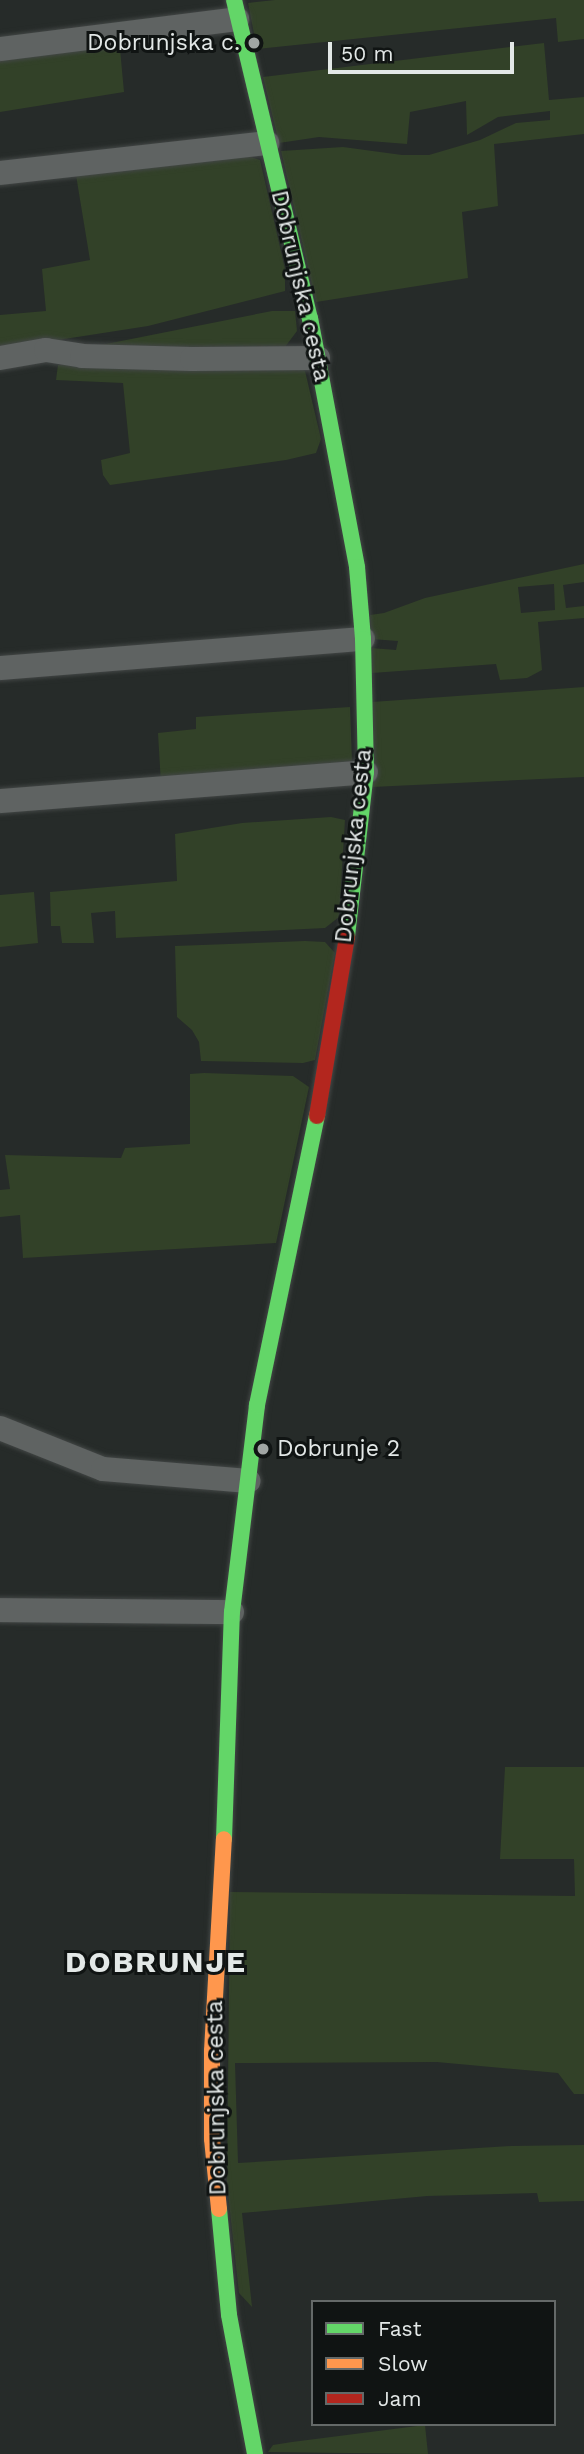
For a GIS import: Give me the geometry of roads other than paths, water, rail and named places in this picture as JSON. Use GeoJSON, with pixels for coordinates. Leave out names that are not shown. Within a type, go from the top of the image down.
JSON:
{"type":"FeatureCollection","features":[{"type":"Feature","properties":{"kind":"street"},"geometry":{"type":"LineString","coordinates":[[0,50],[236,9]]}},
{"type":"Feature","properties":{"kind":"street","name":"Dobrunjska cesta"},"geometry":{"type":"LineString","coordinates":[[236,9],[318,358],[357,567],[363,639],[366,772],[347,935],[326,1072],[257,1405],[232,1612],[229,1750],[212,2051],[212,2139],[229,2315],[255,2454]]}},
{"type":"Feature","properties":{"kind":"street"},"geometry":{"type":"LineString","coordinates":[[0,173],[267,144]]}},
{"type":"Feature","properties":{"kind":"street"},"geometry":{"type":"LineString","coordinates":[[0,358],[46,351],[82,356],[192,359],[318,358]]}},
{"type":"Feature","properties":{"kind":"street"},"geometry":{"type":"LineString","coordinates":[[0,668],[363,639]]}},
{"type":"Feature","properties":{"kind":"street"},"geometry":{"type":"LineString","coordinates":[[0,802],[366,772]]}},
{"type":"Feature","properties":{"kind":"street"},"geometry":{"type":"LineString","coordinates":[[0,1429],[103,1469],[249,1481]]}},
{"type":"Feature","properties":{"kind":"street"},"geometry":{"type":"LineString","coordinates":[[0,1610],[232,1612]]}},
{"type":"Feature","properties":{"kind":"place","name":"Dobrunjska c."},"geometry":{"type":"Point","coordinates":[254,43]}},
{"type":"Feature","properties":{"kind":"place","name":"Dobrunje 2"},"geometry":{"type":"Point","coordinates":[263,1449]}},
{"type":"Feature","properties":{"kind":"district","name":"DOBRUNJE"},"geometry":{"type":"Point","coordinates":[156,1962]}}]}
